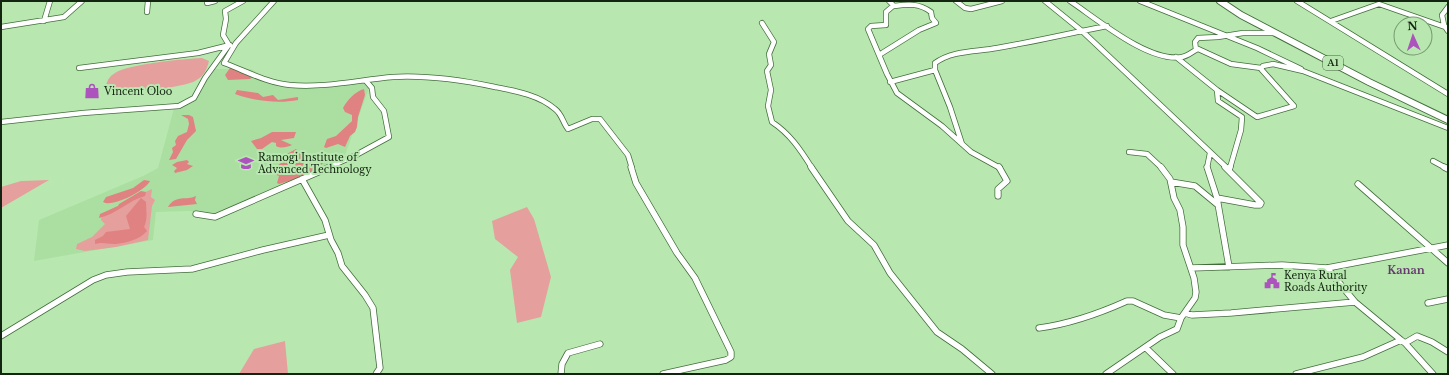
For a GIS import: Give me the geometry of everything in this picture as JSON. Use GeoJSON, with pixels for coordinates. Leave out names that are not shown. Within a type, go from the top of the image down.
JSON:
{"type":"FeatureCollection","features":[{"type":"Feature","properties":{"kind":"highway","name":"A1"},"geometry":{"type":"LineString","coordinates":[[1220,1],[1241,15],[1386,91],[1448,120]]}},
{"type":"Feature","properties":{"kind":"highway","name":"A1"},"geometry":{"type":"LineString","coordinates":[[1226,1],[1255,19],[1448,116]]}},
{"type":"Feature","properties":{"kind":"street"},"geometry":{"type":"LineString","coordinates":[[44,21],[50,1]]}},
{"type":"Feature","properties":{"kind":"street"},"geometry":{"type":"LineString","coordinates":[[1,27],[44,21],[66,16],[82,1]]}},
{"type":"Feature","properties":{"kind":"street"},"geometry":{"type":"LineString","coordinates":[[148,1],[148,12]]}},
{"type":"Feature","properties":{"kind":"street"},"geometry":{"type":"LineString","coordinates":[[207,3],[215,1]]}},
{"type":"Feature","properties":{"kind":"street"},"geometry":{"type":"LineString","coordinates":[[229,45],[223,35],[226,19],[225,11],[243,1]]}},
{"type":"Feature","properties":{"kind":"street"},"geometry":{"type":"LineString","coordinates":[[274,1],[236,43],[224,63],[250,72],[270,82],[281,84],[302,85],[366,81],[407,76],[463,80],[520,92],[539,99],[558,111],[562,116],[566,128],[568,129],[574,129],[595,119],[600,119],[628,155],[636,183],[677,253],[695,278],[731,352],[731,357],[726,360],[663,374]]}},
{"type":"Feature","properties":{"kind":"street"},"geometry":{"type":"LineString","coordinates":[[889,1],[893,6]]}},
{"type":"Feature","properties":{"kind":"street"},"geometry":{"type":"LineString","coordinates":[[956,1],[965,8],[972,9],[1002,1]]}},
{"type":"Feature","properties":{"kind":"street"},"geometry":{"type":"LineString","coordinates":[[1045,1],[1082,31],[1229,170],[1261,203],[1255,205],[1217,198]]}},
{"type":"Feature","properties":{"kind":"street"},"geometry":{"type":"LineString","coordinates":[[1070,1],[1121,36],[1154,54],[1176,57],[1190,54],[1196,51],[1195,41],[1198,38],[1275,33]]}},
{"type":"Feature","properties":{"kind":"street"},"geometry":{"type":"LineString","coordinates":[[1140,1],[1277,56],[1303,71]]}},
{"type":"Feature","properties":{"kind":"street"},"geometry":{"type":"LineString","coordinates":[[1297,1],[1448,94]]}},
{"type":"Feature","properties":{"kind":"street"},"geometry":{"type":"LineString","coordinates":[[878,55],[919,30],[936,23],[932,18],[930,10],[911,3],[893,6],[886,12],[886,24],[868,27],[872,40],[878,55],[890,82],[897,93],[942,126],[970,152],[996,164],[1001,168],[1007,182],[998,189],[998,196]]}},
{"type":"Feature","properties":{"kind":"street"},"geometry":{"type":"LineString","coordinates":[[1331,21],[1379,4],[1445,27]]}},
{"type":"Feature","properties":{"kind":"street"},"geometry":{"type":"LineString","coordinates":[[1448,7],[1442,15],[1445,27],[1448,31]]}},
{"type":"Feature","properties":{"kind":"street"},"geometry":{"type":"LineString","coordinates":[[762,24],[774,42],[769,54],[771,65],[767,71],[771,90],[768,106],[772,122],[784,130],[798,145],[813,170],[848,221],[874,245],[890,273],[937,332],[962,349],[992,374]]}},
{"type":"Feature","properties":{"kind":"street"},"geometry":{"type":"LineString","coordinates":[[962,144],[950,107],[935,70],[934,63],[942,58],[967,52],[995,49],[1106,26]]}},
{"type":"Feature","properties":{"kind":"street"},"geometry":{"type":"LineString","coordinates":[[79,68],[198,53],[236,43]]}},
{"type":"Feature","properties":{"kind":"street"},"geometry":{"type":"LineString","coordinates":[[1,122],[83,113],[182,105],[194,98],[205,78],[229,45]]}},
{"type":"Feature","properties":{"kind":"street"},"geometry":{"type":"LineString","coordinates":[[1196,48],[1231,64],[1261,68],[1265,65],[1273,64],[1303,71],[1448,128]]}},
{"type":"Feature","properties":{"kind":"street"},"geometry":{"type":"LineString","coordinates":[[1176,57],[1217,90],[1257,117],[1294,107],[1294,105],[1261,68]]}},
{"type":"Feature","properties":{"kind":"street"},"geometry":{"type":"LineString","coordinates":[[890,82],[935,70]]}},
{"type":"Feature","properties":{"kind":"street"},"geometry":{"type":"LineString","coordinates":[[196,214],[216,217],[356,155],[390,136],[384,111],[373,97],[372,88],[366,81]]}},
{"type":"Feature","properties":{"kind":"street"},"geometry":{"type":"LineString","coordinates":[[1217,90],[1218,101],[1242,117],[1241,130],[1229,170]]}},
{"type":"Feature","properties":{"kind":"street"},"geometry":{"type":"LineString","coordinates":[[1106,374],[1146,348],[1164,334],[1177,329],[1196,295],[1194,278],[1183,245],[1180,210],[1174,198],[1171,182],[1167,174],[1149,155],[1139,152],[1129,152]]}},
{"type":"Feature","properties":{"kind":"street"},"geometry":{"type":"LineString","coordinates":[[1210,153],[1207,168],[1217,198],[1229,267]]}},
{"type":"Feature","properties":{"kind":"street"},"geometry":{"type":"LineString","coordinates":[[1433,161],[1448,168]]}},
{"type":"Feature","properties":{"kind":"street"},"geometry":{"type":"LineString","coordinates":[[302,179],[325,220],[329,235],[338,253],[342,266],[365,295],[373,308],[380,368],[376,374]]}},
{"type":"Feature","properties":{"kind":"street"},"geometry":{"type":"LineString","coordinates":[[1171,182],[1195,186],[1218,205]]}},
{"type":"Feature","properties":{"kind":"street"},"geometry":{"type":"LineString","coordinates":[[1358,184],[1448,264]]}},
{"type":"Feature","properties":{"kind":"street"},"geometry":{"type":"LineString","coordinates":[[1,336],[93,280],[106,275],[127,272],[192,269],[263,250],[329,235]]}},
{"type":"Feature","properties":{"kind":"street"},"geometry":{"type":"LineString","coordinates":[[1191,268],[1282,265],[1327,268],[1448,245]]}},
{"type":"Feature","properties":{"kind":"street"},"geometry":{"type":"LineString","coordinates":[[1327,268],[1355,302],[1403,342],[1433,374]]}},
{"type":"Feature","properties":{"kind":"street"},"geometry":{"type":"LineString","coordinates":[[1428,303],[1448,299]]}},
{"type":"Feature","properties":{"kind":"street"},"geometry":{"type":"LineString","coordinates":[[1039,328],[1055,326],[1090,317],[1127,301],[1133,301],[1164,315],[1183,316],[1231,314],[1355,302]]}},
{"type":"Feature","properties":{"kind":"street"},"geometry":{"type":"LineString","coordinates":[[1296,374],[1350,361],[1417,336],[1432,342],[1448,352]]}},
{"type":"Feature","properties":{"kind":"street"},"geometry":{"type":"LineString","coordinates":[[561,374],[562,364],[568,353],[600,344]]}},
{"type":"Feature","properties":{"kind":"street"},"geometry":{"type":"LineString","coordinates":[[1146,348],[1173,374]]}},
{"type":"Feature","properties":{"kind":"shaded area"},"geometry":{"type":"Polygon","coordinates":[[[202,58],[209,61],[206,70],[202,75],[195,81],[179,86],[152,90],[116,92],[108,89],[106,85],[109,78],[113,74],[132,67],[157,62],[202,58]]]}},
{"type":"Feature","properties":{"kind":"shaded area"},"geometry":{"type":"Polygon","coordinates":[[[230,68],[254,76],[250,79],[228,80],[225,75],[230,68]]]}},
{"type":"Feature","properties":{"kind":"shaded area","name":"Ramogi Institute of Advanced Technology"},"geometry":{"type":"Polygon","coordinates":[[[215,69],[251,69],[282,86],[366,83],[369,88],[344,158],[216,215],[189,211],[156,212],[153,240],[34,261],[39,220],[143,176],[158,168],[174,108],[185,106],[197,97],[209,75],[215,69]]]}},
{"type":"Feature","properties":{"kind":"shaded area"},"geometry":{"type":"Polygon","coordinates":[[[364,89],[365,95],[358,117],[357,127],[355,132],[350,136],[345,147],[338,144],[326,148],[324,147],[327,139],[336,136],[352,121],[352,115],[345,112],[343,108],[352,96],[364,89]]]}},
{"type":"Feature","properties":{"kind":"shaded area"},"geometry":{"type":"Polygon","coordinates":[[[237,90],[258,93],[263,97],[273,95],[278,100],[298,97],[298,100],[274,102],[258,100],[235,94],[237,90]]]}},
{"type":"Feature","properties":{"kind":"shaded area"},"geometry":{"type":"Polygon","coordinates":[[[181,115],[189,115],[193,117],[196,131],[187,140],[176,159],[169,160],[173,152],[172,148],[176,145],[175,141],[178,136],[187,132],[189,124],[188,119],[181,115]]]}},
{"type":"Feature","properties":{"kind":"shaded area"},"geometry":{"type":"Polygon","coordinates":[[[272,132],[296,132],[294,138],[281,140],[292,145],[282,148],[276,146],[276,143],[272,142],[262,149],[257,149],[251,141],[272,132]]]}},
{"type":"Feature","properties":{"kind":"shaded area"},"geometry":{"type":"Polygon","coordinates":[[[296,149],[300,154],[315,158],[328,158],[319,167],[296,179],[279,184],[277,183],[279,176],[269,172],[281,163],[283,156],[296,149]]]}},
{"type":"Feature","properties":{"kind":"shaded area"},"geometry":{"type":"Polygon","coordinates":[[[187,160],[189,162],[187,164],[193,166],[187,170],[175,173],[174,171],[177,168],[172,165],[177,162],[187,160]]]}},
{"type":"Feature","properties":{"kind":"shaded area"},"geometry":{"type":"Polygon","coordinates":[[[49,180],[1,208],[1,187],[21,181],[49,180]]]}},
{"type":"Feature","properties":{"kind":"shaded area"},"geometry":{"type":"Polygon","coordinates":[[[144,180],[150,181],[142,189],[129,197],[114,203],[103,202],[106,197],[133,188],[144,180]]]}},
{"type":"Feature","properties":{"kind":"shaded area"},"geometry":{"type":"Polygon","coordinates":[[[152,189],[151,197],[155,200],[152,206],[148,240],[116,247],[85,251],[76,249],[77,244],[92,237],[105,224],[101,220],[102,214],[152,189]]]}},
{"type":"Feature","properties":{"kind":"shaded area"},"geometry":{"type":"Polygon","coordinates":[[[141,191],[146,192],[145,196],[99,218],[100,214],[118,206],[141,191]]]}},
{"type":"Feature","properties":{"kind":"shaded area"},"geometry":{"type":"Polygon","coordinates":[[[196,196],[195,200],[197,204],[168,207],[174,200],[196,196]]]}},
{"type":"Feature","properties":{"kind":"shaded area"},"geometry":{"type":"Polygon","coordinates":[[[141,198],[146,202],[146,218],[144,227],[147,231],[144,234],[137,239],[123,243],[95,244],[95,240],[103,236],[106,232],[130,229],[126,216],[141,198]]]}},
{"type":"Feature","properties":{"kind":"shaded area"},"geometry":{"type":"Polygon","coordinates":[[[527,207],[534,219],[551,277],[541,317],[517,323],[510,270],[518,257],[495,239],[492,221],[527,207]]]}},
{"type":"Feature","properties":{"kind":"shaded area"},"geometry":{"type":"Polygon","coordinates":[[[285,341],[288,374],[239,374],[254,349],[285,341]]]}},
{"type":"Feature","properties":{"kind":"place","name":"Vincent Oloo"},"geometry":{"type":"Point","coordinates":[92,91]}},
{"type":"Feature","properties":{"kind":"place","name":"Ramogi Institute of Advanced Technology"},"geometry":{"type":"Point","coordinates":[246,163]}},
{"type":"Feature","properties":{"kind":"place","name":"Kenya Rural Roads Authority"},"geometry":{"type":"Point","coordinates":[1272,281]}},
{"type":"Feature","properties":{"kind":"district","name":"Kanan"},"geometry":{"type":"Point","coordinates":[1406,270]}}]}
